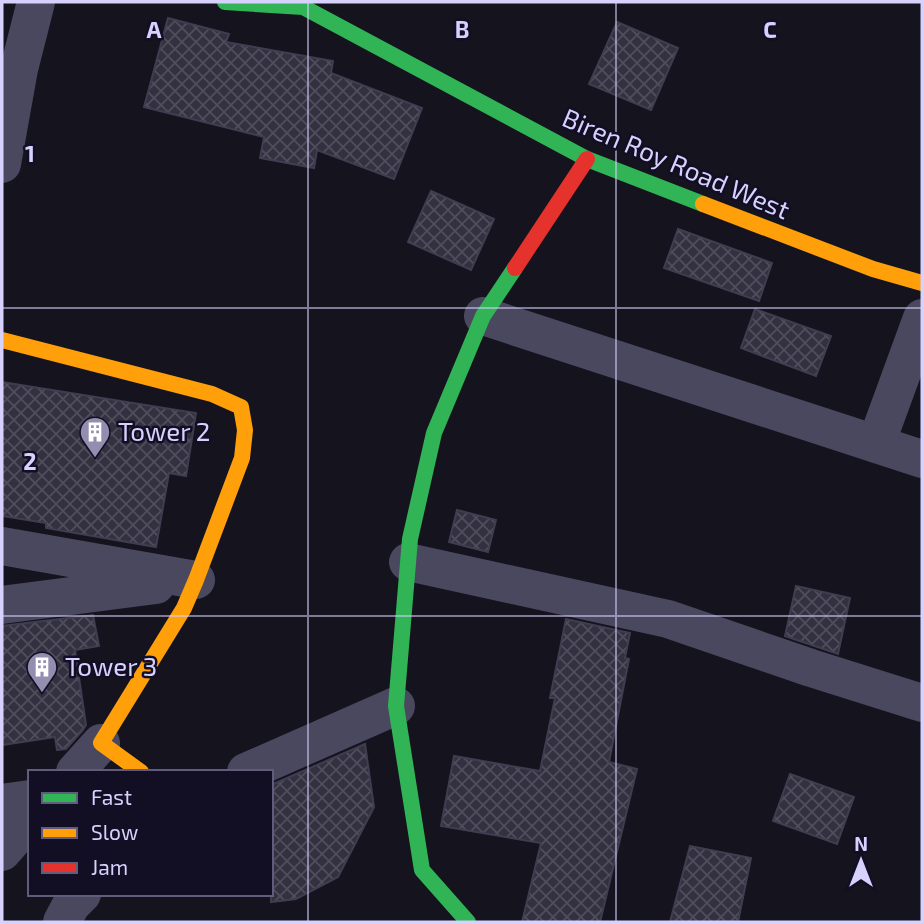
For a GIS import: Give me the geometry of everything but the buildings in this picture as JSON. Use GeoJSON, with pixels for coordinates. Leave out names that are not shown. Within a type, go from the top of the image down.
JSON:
{"type":"FeatureCollection","features":[{"type":"Feature","properties":{"kind":"street"},"geometry":{"type":"LineString","coordinates":[[2,164],[19,69],[36,2]]}},
{"type":"Feature","properties":{"kind":"street","name":"Biren Roy Road West"},"geometry":{"type":"LineString","coordinates":[[225,2],[303,5],[587,159],[873,269],[922,283]]}},
{"type":"Feature","properties":{"kind":"street"},"geometry":{"type":"LineString","coordinates":[[468,922],[422,870],[396,706],[410,539],[434,433],[483,316],[587,159]]}},
{"type":"Feature","properties":{"kind":"street"},"geometry":{"type":"LineString","coordinates":[[483,316],[922,459]]}},
{"type":"Feature","properties":{"kind":"street"},"geometry":{"type":"LineString","coordinates":[[877,444],[922,318]]}},
{"type":"Feature","properties":{"kind":"street"},"geometry":{"type":"LineString","coordinates":[[2,340],[212,394],[241,407],[244,430],[242,458],[184,608],[101,743],[77,770]]}},
{"type":"Feature","properties":{"kind":"street"},"geometry":{"type":"LineString","coordinates":[[2,546],[196,580]]}},
{"type":"Feature","properties":{"kind":"street"},"geometry":{"type":"LineString","coordinates":[[408,562],[668,619],[922,703]]}},
{"type":"Feature","properties":{"kind":"street"},"geometry":{"type":"LineString","coordinates":[[2,604],[196,580]]}},
{"type":"Feature","properties":{"kind":"street"},"geometry":{"type":"LineString","coordinates":[[251,770],[396,706]]}},
{"type":"Feature","properties":{"kind":"street"},"geometry":{"type":"LineString","coordinates":[[101,743],[138,770]]}},
{"type":"Feature","properties":{"kind":"street"},"geometry":{"type":"LineString","coordinates":[[2,803],[28,799]]}},
{"type":"Feature","properties":{"kind":"street"},"geometry":{"type":"LineString","coordinates":[[2,852],[28,822]]}},
{"type":"Feature","properties":{"kind":"street"},"geometry":{"type":"LineString","coordinates":[[62,922],[71,905],[80,896]]}},
{"type":"Feature","properties":{"kind":"traffic: fast"},"geometry":{"type":"LineString","coordinates":[[225,2],[303,7],[587,159],[703,204]]}},
{"type":"Feature","properties":{"kind":"traffic: fast"},"geometry":{"type":"LineString","coordinates":[[468,922],[422,870],[396,706],[410,539],[434,433],[483,316],[515,268]]}},
{"type":"Feature","properties":{"kind":"traffic: slow"},"geometry":{"type":"LineString","coordinates":[[703,204],[873,269],[922,283]]}},
{"type":"Feature","properties":{"kind":"traffic: slow"},"geometry":{"type":"LineString","coordinates":[[2,340],[212,394],[241,407],[245,430],[242,458],[196,580],[184,608],[101,743],[138,770]]}},
{"type":"Feature","properties":{"kind":"traffic: jam"},"geometry":{"type":"LineString","coordinates":[[515,268],[587,159]]}},
{"type":"Feature","properties":{"kind":"place","name":"Tower 2"},"geometry":{"type":"Point","coordinates":[95,459]}},
{"type":"Feature","properties":{"kind":"place","name":"Tower 3"},"geometry":{"type":"Point","coordinates":[42,694]}}]}
